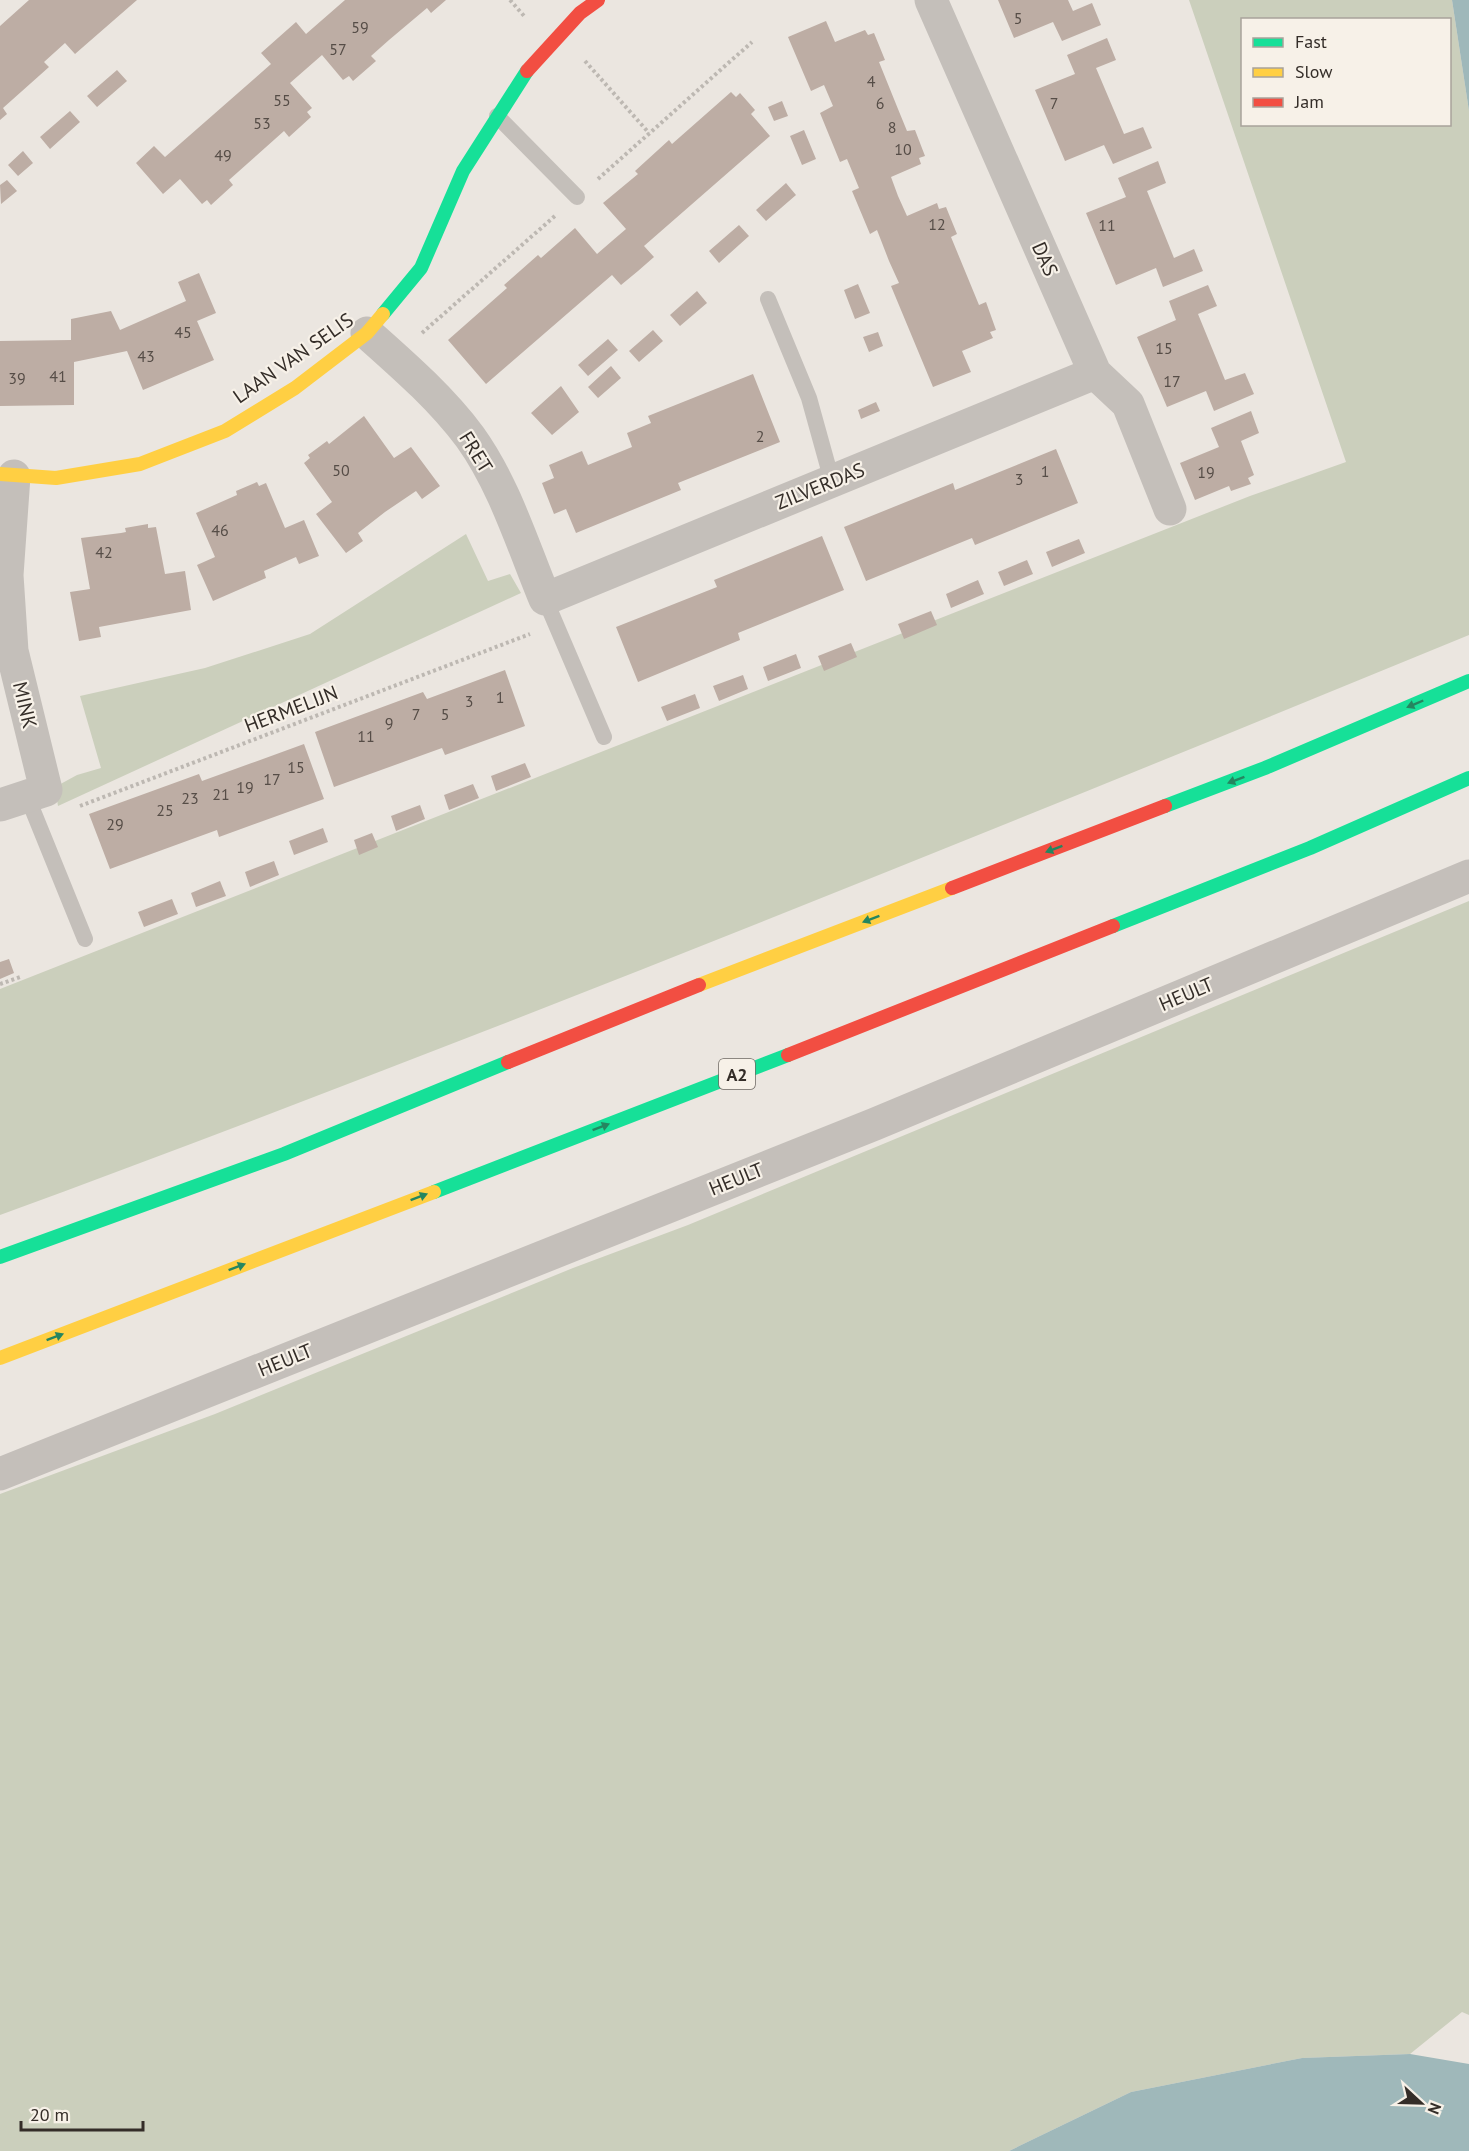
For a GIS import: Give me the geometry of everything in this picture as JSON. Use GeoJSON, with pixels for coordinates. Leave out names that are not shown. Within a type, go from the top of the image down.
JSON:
{"type":"FeatureCollection","features":[{"type":"Feature","properties":{"kind":"main road","name":"LAAN VAN SELIS"},"geometry":{"type":"LineString","coordinates":[[7,475],[56,478],[140,464],[225,431],[295,388],[368,333],[421,268],[463,171],[520,79],[580,13],[598,0]]}},
{"type":"Feature","properties":{"kind":"main road"},"geometry":{"type":"LineString","coordinates":[[0,1257],[284,1154],[654,1002],[1265,768],[1469,681]]}},
{"type":"Feature","properties":{"kind":"main road","name":"A2"},"geometry":{"type":"LineString","coordinates":[[0,1358],[772,1061],[1310,848],[1469,778]]}},
{"type":"Feature","properties":{"kind":"street","name":"DAS"},"geometry":{"type":"LineString","coordinates":[[931,0],[1095,373],[1128,404],[1170,509]]}},
{"type":"Feature","properties":{"kind":"street","name":"FRET"},"geometry":{"type":"LineString","coordinates":[[368,333],[427,388],[470,438],[499,489],[551,612]]}},
{"type":"Feature","properties":{"kind":"street","name":"ZILVERDAS"},"geometry":{"type":"LineString","coordinates":[[551,612],[832,481],[1095,373]]}},
{"type":"Feature","properties":{"kind":"street","name":"MINK"},"geometry":{"type":"LineString","coordinates":[[7,475],[7,575],[27,802]]}},
{"type":"Feature","properties":{"kind":"street","name":"HEULT"},"geometry":{"type":"LineString","coordinates":[[0,1474],[864,1128],[1469,876]]}},
{"type":"Feature","properties":{"kind":"lane"},"geometry":{"type":"LineString","coordinates":[[497,116],[577,197]]}},
{"type":"Feature","properties":{"kind":"lane"},"geometry":{"type":"LineString","coordinates":[[768,299],[809,399],[832,481]]}},
{"type":"Feature","properties":{"kind":"lane"},"geometry":{"type":"LineString","coordinates":[[551,612],[604,737]]}},
{"type":"Feature","properties":{"kind":"lane"},"geometry":{"type":"LineString","coordinates":[[27,802],[85,939]]}},
{"type":"Feature","properties":{"kind":"path"},"geometry":{"type":"LineString","coordinates":[[561,33],[649,133]]}},
{"type":"Feature","properties":{"kind":"path","name":"HERMELIJN"},"geometry":{"type":"LineString","coordinates":[[27,802],[63,812],[551,612]]}},
{"type":"Feature","properties":{"kind":"path"},"geometry":{"type":"LineString","coordinates":[[0,984],[20,977]]}},
{"type":"Feature","properties":{"kind":"green space"},"geometry":{"type":"Polygon","coordinates":[[[1189,0],[1452,0],[1469,111],[1469,635],[737,932],[369,1076],[0,1215],[0,989],[1250,496],[1346,462],[1189,0]]]}},
{"type":"Feature","properties":{"kind":"green space"},"geometry":{"type":"Polygon","coordinates":[[[466,534],[488,581],[510,574],[521,593],[58,806],[55,787],[77,775],[101,768],[80,696],[205,668],[310,634],[466,534]]]}},
{"type":"Feature","properties":{"kind":"green space"},"geometry":{"type":"Polygon","coordinates":[[[1469,901],[1469,2015],[1462,2012],[1410,2054],[1302,2058],[1131,2092],[1009,2151],[0,2151],[0,1494],[215,1414],[573,1268],[688,1225],[1469,901]]]}},
{"type":"Feature","properties":{"kind":"water"},"geometry":{"type":"Polygon","coordinates":[[[1452,0],[1469,0],[1469,111],[1452,0]]]}},
{"type":"Feature","properties":{"kind":"water"},"geometry":{"type":"Polygon","coordinates":[[[1410,2054],[1469,2064],[1469,2151],[1009,2151],[1131,2092],[1302,2058],[1410,2054]]]}},
{"type":"Feature","properties":{"kind":"building"},"geometry":{"type":"Polygon","coordinates":[[[29,0],[137,0],[75,54],[65,43],[44,62],[49,67],[3,108],[7,114],[0,120],[0,26],[29,0]]]}},
{"type":"Feature","properties":{"kind":"building"},"geometry":{"type":"Polygon","coordinates":[[[345,0],[446,0],[431,13],[427,8],[389,40],[371,56],[376,61],[353,81],[349,76],[343,80],[322,55],[290,83],[312,108],[307,112],[311,117],[289,137],[284,131],[229,180],[233,185],[211,205],[207,200],[202,204],[180,179],[163,194],[136,163],[154,146],[165,157],[271,64],[261,53],[296,22],[306,34],[345,0]]]}},
{"type":"Feature","properties":{"kind":"building"},"geometry":{"type":"Polygon","coordinates":[[[998,0],[1068,0],[1073,11],[1092,3],[1101,25],[1062,41],[1053,22],[1014,38],[998,0]]]}},
{"type":"Feature","properties":{"kind":"building"},"geometry":{"type":"Polygon","coordinates":[[[826,21],[835,42],[865,30],[868,35],[874,33],[885,60],[879,62],[907,131],[915,130],[925,156],[919,158],[921,164],[891,177],[898,196],[907,216],[937,203],[939,209],[946,207],[957,234],[951,237],[979,305],[986,302],[996,330],[990,332],[993,338],[962,351],[971,372],[933,387],[891,286],[899,283],[877,230],[870,234],[852,191],[859,188],[847,159],[840,162],[820,113],[833,106],[824,85],[811,91],[788,37],[826,21]]]}},
{"type":"Feature","properties":{"kind":"building"},"geometry":{"type":"Polygon","coordinates":[[[1107,38],[1116,60],[1096,68],[1124,134],[1143,127],[1152,148],[1113,164],[1104,145],[1065,161],[1035,90],[1075,74],[1067,55],[1107,38]]]}},
{"type":"Feature","properties":{"kind":"building"},"geometry":{"type":"Polygon","coordinates":[[[117,70],[127,81],[97,107],[87,96],[117,70]]]}},
{"type":"Feature","properties":{"kind":"building"},"geometry":{"type":"Polygon","coordinates":[[[731,92],[736,97],[740,93],[755,110],[751,114],[770,136],[644,246],[654,257],[638,271],[621,285],[612,275],[486,384],[448,340],[507,288],[504,285],[538,255],[541,258],[575,228],[597,254],[626,229],[603,203],[638,174],[635,171],[669,140],[672,144],[731,92]]]}},
{"type":"Feature","properties":{"kind":"building"},"geometry":{"type":"Polygon","coordinates":[[[782,101],[788,116],[774,121],[768,107],[782,101]]]}},
{"type":"Feature","properties":{"kind":"building"},"geometry":{"type":"Polygon","coordinates":[[[70,111],[80,122],[50,149],[40,137],[70,111]]]}},
{"type":"Feature","properties":{"kind":"building"},"geometry":{"type":"Polygon","coordinates":[[[804,130],[816,159],[802,165],[790,136],[804,130]]]}},
{"type":"Feature","properties":{"kind":"building"},"geometry":{"type":"Polygon","coordinates":[[[23,151],[33,163],[18,176],[8,165],[23,151]]]}},
{"type":"Feature","properties":{"kind":"building"},"geometry":{"type":"Polygon","coordinates":[[[1158,161],[1166,183],[1147,191],[1174,258],[1194,249],[1203,271],[1163,287],[1156,268],[1116,285],[1086,213],[1126,197],[1118,178],[1158,161]]]}},
{"type":"Feature","properties":{"kind":"building"},"geometry":{"type":"Polygon","coordinates":[[[7,180],[17,191],[1,204],[0,185],[7,180]]]}},
{"type":"Feature","properties":{"kind":"building"},"geometry":{"type":"Polygon","coordinates":[[[786,183],[796,195],[766,221],[756,210],[786,183]]]}},
{"type":"Feature","properties":{"kind":"building"},"geometry":{"type":"Polygon","coordinates":[[[739,225],[749,236],[719,263],[709,251],[739,225]]]}},
{"type":"Feature","properties":{"kind":"building"},"geometry":{"type":"Polygon","coordinates":[[[199,273],[216,313],[197,321],[214,360],[143,390],[127,351],[74,362],[74,405],[0,406],[0,341],[71,340],[71,319],[111,311],[120,330],[186,301],[178,282],[199,273]]]}},
{"type":"Feature","properties":{"kind":"building"},"geometry":{"type":"Polygon","coordinates":[[[858,284],[870,313],[855,319],[844,290],[858,284]]]}},
{"type":"Feature","properties":{"kind":"building"},"geometry":{"type":"Polygon","coordinates":[[[1208,285],[1217,306],[1198,314],[1225,380],[1245,373],[1254,394],[1214,411],[1206,391],[1167,407],[1137,337],[1176,320],[1169,301],[1208,285]]]}},
{"type":"Feature","properties":{"kind":"building"},"geometry":{"type":"Polygon","coordinates":[[[697,291],[707,303],[680,326],[670,315],[697,291]]]}},
{"type":"Feature","properties":{"kind":"building"},"geometry":{"type":"Polygon","coordinates":[[[653,330],[663,341],[639,362],[629,351],[653,330]]]}},
{"type":"Feature","properties":{"kind":"building"},"geometry":{"type":"Polygon","coordinates":[[[878,332],[883,346],[869,352],[863,337],[878,332]]]}},
{"type":"Feature","properties":{"kind":"building"},"geometry":{"type":"Polygon","coordinates":[[[608,339],[618,350],[588,376],[578,365],[608,339]]]}},
{"type":"Feature","properties":{"kind":"building"},"geometry":{"type":"Polygon","coordinates":[[[611,366],[621,378],[598,398],[588,387],[611,366]]]}},
{"type":"Feature","properties":{"kind":"building"},"geometry":{"type":"Polygon","coordinates":[[[753,374],[780,442],[678,483],[681,490],[576,533],[566,509],[554,514],[542,483],[554,478],[549,465],[582,451],[588,465],[632,447],[627,433],[651,423],[648,416],[753,374]]]}},
{"type":"Feature","properties":{"kind":"building"},"geometry":{"type":"Polygon","coordinates":[[[561,386],[579,412],[552,435],[531,413],[561,386]]]}},
{"type":"Feature","properties":{"kind":"building"},"geometry":{"type":"Polygon","coordinates":[[[876,402],[880,411],[861,419],[858,410],[876,402]]]}},
{"type":"Feature","properties":{"kind":"building"},"geometry":{"type":"Polygon","coordinates":[[[1251,411],[1259,433],[1241,441],[1254,475],[1248,478],[1251,484],[1231,491],[1229,486],[1195,500],[1180,463],[1219,447],[1211,428],[1251,411]]]}},
{"type":"Feature","properties":{"kind":"building"},"geometry":{"type":"Polygon","coordinates":[[[364,416],[394,458],[411,447],[440,486],[422,499],[416,491],[385,512],[358,533],[363,541],[346,553],[316,514],[332,502],[304,463],[310,458],[308,455],[327,441],[329,444],[364,416]]]}},
{"type":"Feature","properties":{"kind":"building"},"geometry":{"type":"Polygon","coordinates":[[[1056,449],[1078,503],[975,545],[972,538],[866,581],[844,527],[953,483],[955,490],[1056,449]]]}},
{"type":"Feature","properties":{"kind":"building"},"geometry":{"type":"Polygon","coordinates":[[[257,482],[259,486],[266,483],[285,528],[304,520],[319,556],[299,564],[296,557],[264,571],[266,578],[213,601],[197,565],[215,557],[196,513],[237,495],[236,491],[257,482]]]}},
{"type":"Feature","properties":{"kind":"building"},"geometry":{"type":"Polygon","coordinates":[[[148,524],[148,528],[156,527],[165,574],[185,571],[191,610],[99,627],[101,637],[79,641],[70,592],[90,589],[81,538],[126,532],[125,528],[148,524]]]}},
{"type":"Feature","properties":{"kind":"building"},"geometry":{"type":"Polygon","coordinates":[[[822,536],[844,590],[738,633],[740,640],[638,682],[616,627],[717,587],[714,580],[822,536]]]}},
{"type":"Feature","properties":{"kind":"building"},"geometry":{"type":"Polygon","coordinates":[[[1079,539],[1085,553],[1052,567],[1046,552],[1079,539]]]}},
{"type":"Feature","properties":{"kind":"building"},"geometry":{"type":"Polygon","coordinates":[[[1027,560],[1033,574],[1004,586],[998,572],[1027,560]]]}},
{"type":"Feature","properties":{"kind":"building"},"geometry":{"type":"Polygon","coordinates":[[[978,580],[984,594],[951,608],[946,594],[978,580]]]}},
{"type":"Feature","properties":{"kind":"building"},"geometry":{"type":"Polygon","coordinates":[[[931,611],[937,625],[904,639],[898,624],[931,611]]]}},
{"type":"Feature","properties":{"kind":"building"},"geometry":{"type":"Polygon","coordinates":[[[851,643],[857,657],[824,671],[818,656],[851,643]]]}},
{"type":"Feature","properties":{"kind":"building"},"geometry":{"type":"Polygon","coordinates":[[[796,654],[801,668],[768,681],[763,667],[796,654]]]}},
{"type":"Feature","properties":{"kind":"building"},"geometry":{"type":"Polygon","coordinates":[[[505,670],[525,726],[445,755],[442,748],[334,787],[315,732],[423,692],[427,699],[505,670]]]}},
{"type":"Feature","properties":{"kind":"building"},"geometry":{"type":"Polygon","coordinates":[[[743,675],[748,689],[719,701],[713,686],[743,675]]]}},
{"type":"Feature","properties":{"kind":"building"},"geometry":{"type":"Polygon","coordinates":[[[695,694],[700,708],[667,721],[661,707],[695,694]]]}},
{"type":"Feature","properties":{"kind":"building"},"geometry":{"type":"Polygon","coordinates":[[[304,744],[324,799],[219,837],[217,830],[110,869],[89,814],[199,774],[202,781],[304,744]]]}},
{"type":"Feature","properties":{"kind":"building"},"geometry":{"type":"Polygon","coordinates":[[[525,763],[531,777],[496,791],[491,776],[525,763]]]}},
{"type":"Feature","properties":{"kind":"building"},"geometry":{"type":"Polygon","coordinates":[[[473,784],[479,798],[449,810],[444,795],[473,784]]]}},
{"type":"Feature","properties":{"kind":"building"},"geometry":{"type":"Polygon","coordinates":[[[420,805],[425,819],[396,831],[391,816],[420,805]]]}},
{"type":"Feature","properties":{"kind":"building"},"geometry":{"type":"Polygon","coordinates":[[[323,828],[328,842],[294,855],[289,841],[323,828]]]}},
{"type":"Feature","properties":{"kind":"building"},"geometry":{"type":"Polygon","coordinates":[[[372,833],[378,847],[359,855],[354,840],[372,833]]]}},
{"type":"Feature","properties":{"kind":"building"},"geometry":{"type":"Polygon","coordinates":[[[274,861],[279,875],[250,887],[245,872],[274,861]]]}},
{"type":"Feature","properties":{"kind":"building"},"geometry":{"type":"Polygon","coordinates":[[[220,881],[226,896],[196,907],[191,893],[220,881]]]}},
{"type":"Feature","properties":{"kind":"building"},"geometry":{"type":"Polygon","coordinates":[[[172,899],[178,914],[144,927],[138,912],[172,899]]]}},
{"type":"Feature","properties":{"kind":"building"},"geometry":{"type":"Polygon","coordinates":[[[9,959],[14,973],[0,979],[0,962],[9,959]]]}},
{"type":"Feature","properties":{"kind":"traffic: fast"},"geometry":{"type":"LineString","coordinates":[[383,314],[421,268],[463,171],[527,71]]}},
{"type":"Feature","properties":{"kind":"traffic: fast"},"geometry":{"type":"LineString","coordinates":[[1165,806],[1265,768],[1469,681]]}},
{"type":"Feature","properties":{"kind":"traffic: fast"},"geometry":{"type":"LineString","coordinates":[[1113,926],[1310,848],[1469,778]]}},
{"type":"Feature","properties":{"kind":"traffic: fast"},"geometry":{"type":"LineString","coordinates":[[434,1192],[788,1055]]}},
{"type":"Feature","properties":{"kind":"traffic: fast"},"geometry":{"type":"LineString","coordinates":[[0,1257],[284,1154],[508,1062]]}},
{"type":"Feature","properties":{"kind":"traffic: slow"},"geometry":{"type":"LineString","coordinates":[[0,474],[56,478],[140,464],[225,431],[295,388],[367,333],[383,314]]}},
{"type":"Feature","properties":{"kind":"traffic: slow"},"geometry":{"type":"LineString","coordinates":[[699,985],[952,888]]}},
{"type":"Feature","properties":{"kind":"traffic: slow"},"geometry":{"type":"LineString","coordinates":[[0,1358],[434,1192]]}},
{"type":"Feature","properties":{"kind":"traffic: jam"},"geometry":{"type":"LineString","coordinates":[[527,71],[580,13],[598,0]]}},
{"type":"Feature","properties":{"kind":"traffic: jam"},"geometry":{"type":"LineString","coordinates":[[952,888],[1165,806]]}},
{"type":"Feature","properties":{"kind":"traffic: jam"},"geometry":{"type":"LineString","coordinates":[[788,1055],[1113,926]]}},
{"type":"Feature","properties":{"kind":"traffic: jam"},"geometry":{"type":"LineString","coordinates":[[508,1062],[699,985]]}}]}
